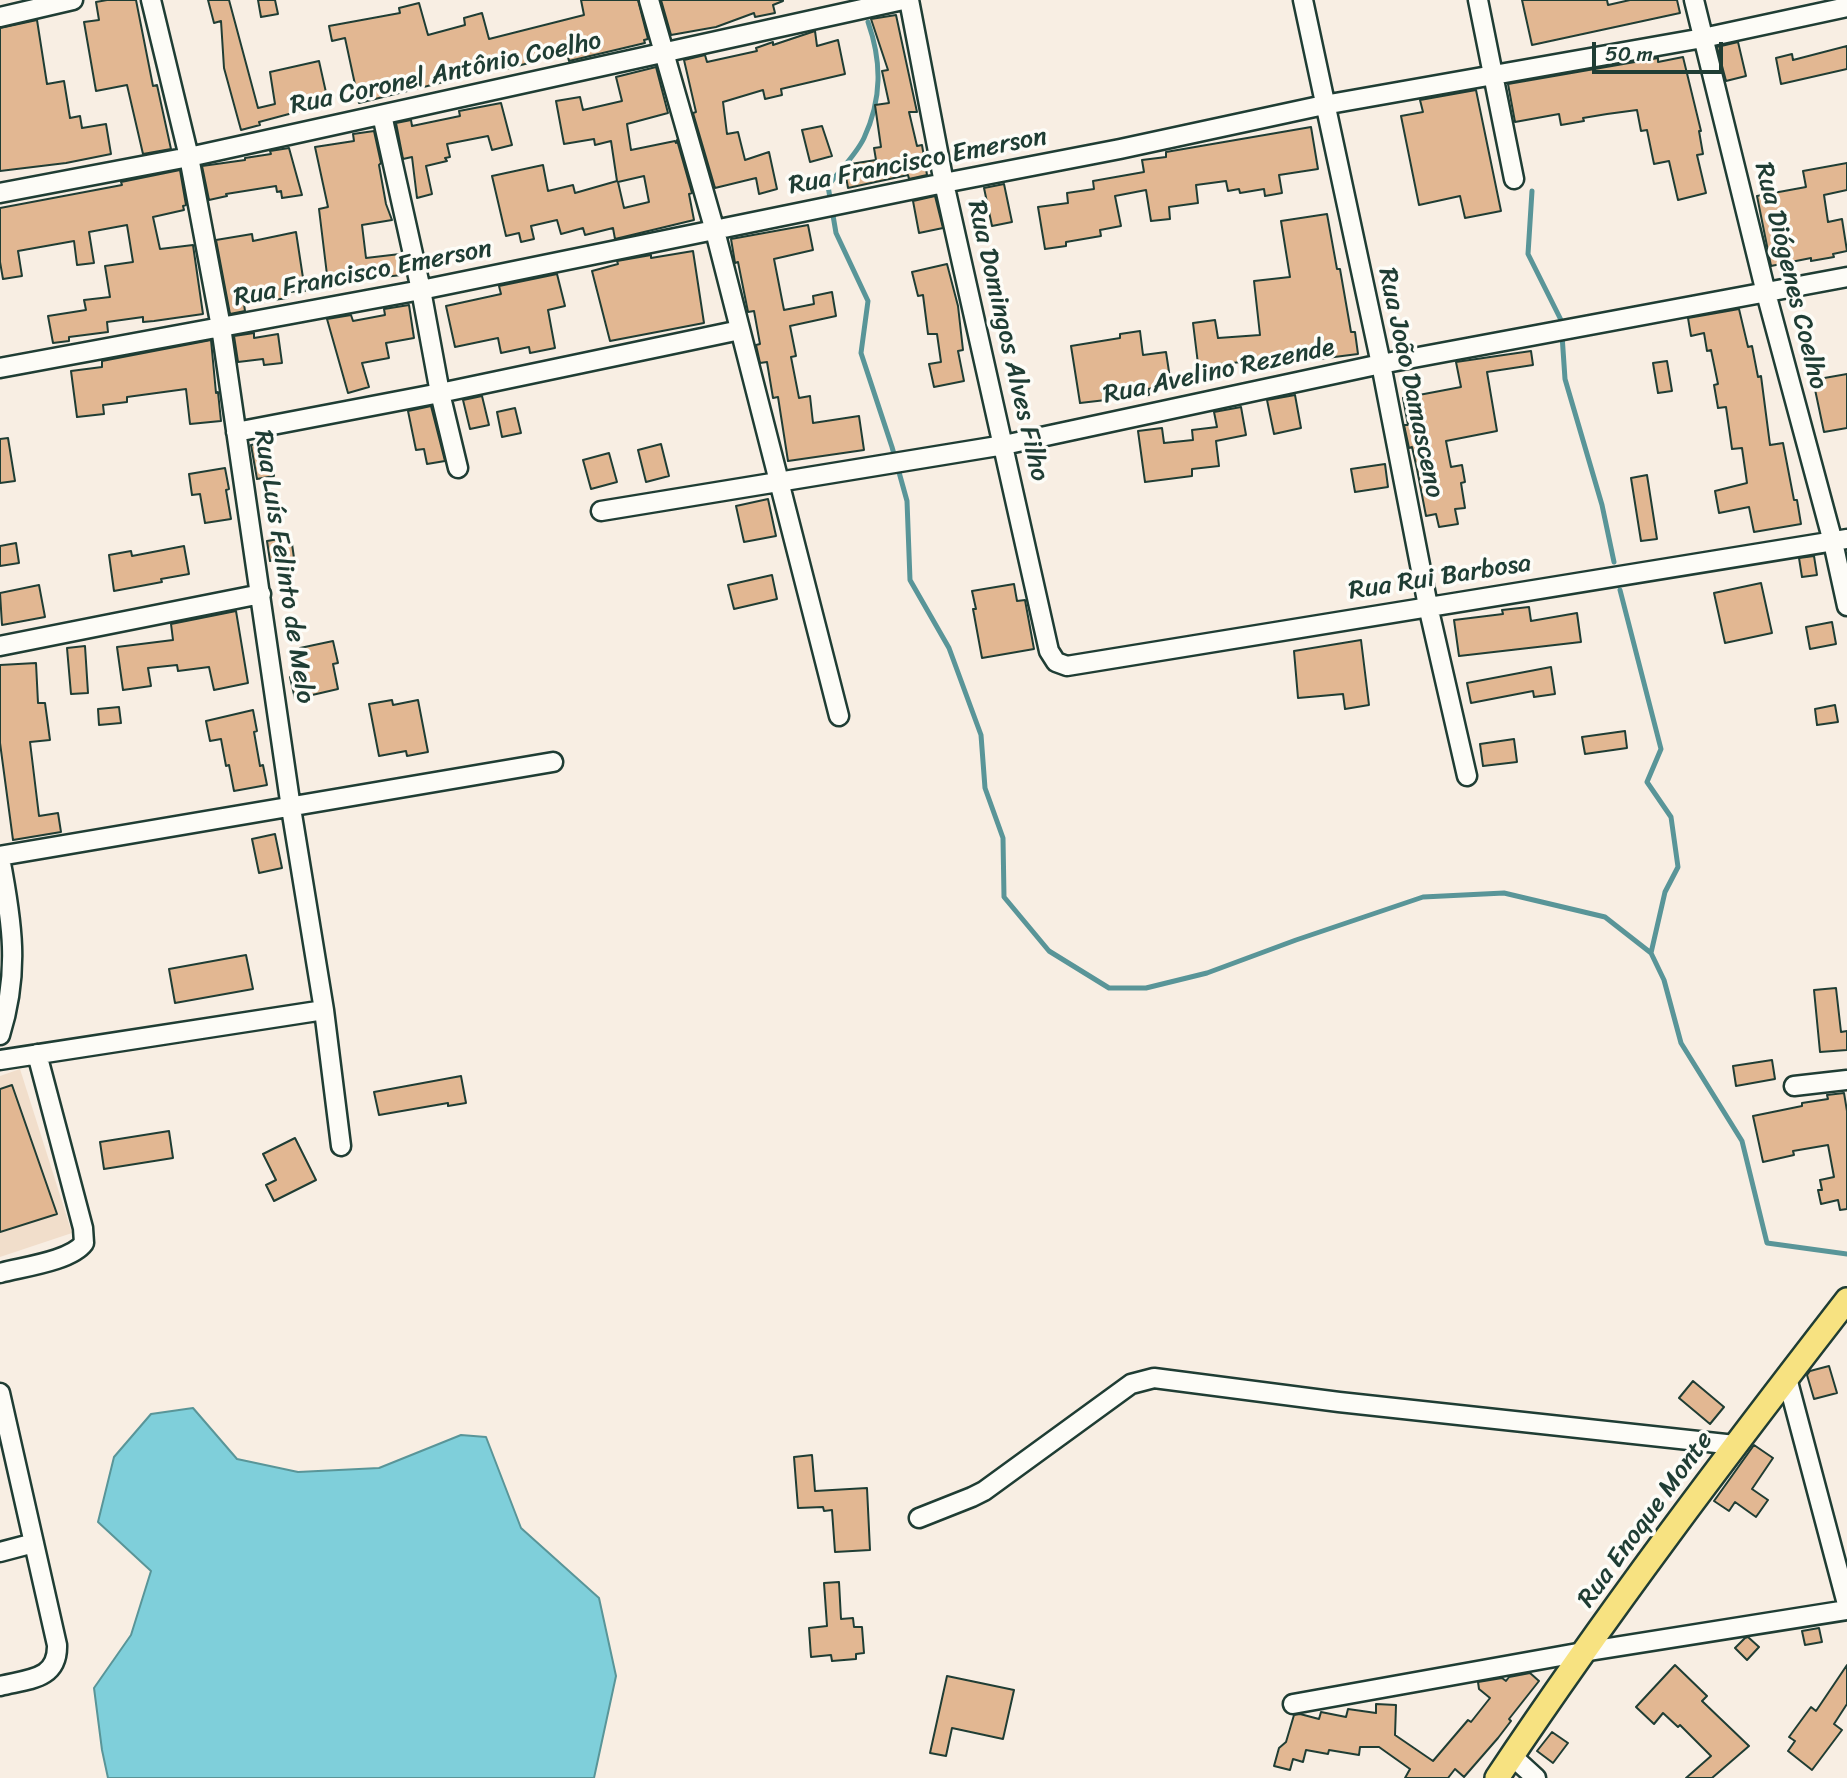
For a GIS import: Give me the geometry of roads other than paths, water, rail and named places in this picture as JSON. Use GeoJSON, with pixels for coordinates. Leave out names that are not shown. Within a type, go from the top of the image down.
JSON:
{"type":"FeatureCollection","features":[{"type":"Feature","properties":{"kind":"main road","name":"Rua Enoque Monte"},"geometry":{"type":"LineString","coordinates":[[1497,1778],[1583,1652],[1735,1445],[1847,1300]]}},
{"type":"Feature","properties":{"kind":"street"},"geometry":{"type":"LineString","coordinates":[[0,18],[74,0]]}},
{"type":"Feature","properties":{"kind":"street","name":"Rua Luís Felinto de Melo"},"geometry":{"type":"LineString","coordinates":[[151,0],[189,157],[221,327],[291,808],[324,1010],[341,1146]]}},
{"type":"Feature","properties":{"kind":"street"},"geometry":{"type":"LineString","coordinates":[[649,0],[715,231],[839,716]]}},
{"type":"Feature","properties":{"kind":"street","name":"Rua Coronel Antônio Coelho"},"geometry":{"type":"LineString","coordinates":[[0,193],[189,157],[903,0]]}},
{"type":"Feature","properties":{"kind":"street","name":"Rua Domingos Alves Filho"},"geometry":{"type":"LineString","coordinates":[[909,0],[944,183],[1049,651]]}},
{"type":"Feature","properties":{"kind":"street","name":"Rua João Damasceno"},"geometry":{"type":"LineString","coordinates":[[1303,0],[1381,364],[1428,606],[1467,776]]}},
{"type":"Feature","properties":{"kind":"street"},"geometry":{"type":"LineString","coordinates":[[1479,0],[1514,179]]}},
{"type":"Feature","properties":{"kind":"street","name":"Rua Diógenes Coelho"},"geometry":{"type":"LineString","coordinates":[[1693,0],[1766,293],[1840,541],[1847,606]]}},
{"type":"Feature","properties":{"kind":"street","name":"Rua Francisco Emerson"},"geometry":{"type":"LineString","coordinates":[[0,368],[421,290],[1120,149],[1324,105],[1703,38],[1847,7]]}},
{"type":"Feature","properties":{"kind":"street"},"geometry":{"type":"LineString","coordinates":[[382,115],[458,468]]}},
{"type":"Feature","properties":{"kind":"street","name":"Rua Avelino Rezende"},"geometry":{"type":"LineString","coordinates":[[601,511],[1004,445],[1381,364],[1847,277]]}},
{"type":"Feature","properties":{"kind":"street"},"geometry":{"type":"LineString","coordinates":[[236,432],[440,393],[740,330]]}},
{"type":"Feature","properties":{"kind":"street","name":"Rua Rui Barbosa"},"geometry":{"type":"LineString","coordinates":[[1049,651],[1056,662],[1068,666],[1840,541]]}},
{"type":"Feature","properties":{"kind":"street"},"geometry":{"type":"LineString","coordinates":[[0,646],[261,594]]}},
{"type":"Feature","properties":{"kind":"street"},"geometry":{"type":"LineString","coordinates":[[0,1035],[12,986],[14,953],[12,921],[0,857],[553,762]]}},
{"type":"Feature","properties":{"kind":"street"},"geometry":{"type":"LineString","coordinates":[[0,1060],[324,1010]]}},
{"type":"Feature","properties":{"kind":"street"},"geometry":{"type":"LineString","coordinates":[[0,1273],[63,1257],[84,1243],[83,1227],[37,1054]]}},
{"type":"Feature","properties":{"kind":"street"},"geometry":{"type":"LineString","coordinates":[[1794,1086],[1847,1080]]}},
{"type":"Feature","properties":{"kind":"street"},"geometry":{"type":"LineString","coordinates":[[919,1518],[984,1491],[1131,1384],[1154,1378],[1735,1445]]}},
{"type":"Feature","properties":{"kind":"street"},"geometry":{"type":"LineString","coordinates":[[1787,1378],[1847,1604]]}},
{"type":"Feature","properties":{"kind":"street"},"geometry":{"type":"LineString","coordinates":[[0,1393],[57,1645],[57,1658],[47,1673],[0,1686]]}},
{"type":"Feature","properties":{"kind":"street"},"geometry":{"type":"LineString","coordinates":[[0,1552],[34,1543]]}},
{"type":"Feature","properties":{"kind":"street"},"geometry":{"type":"LineString","coordinates":[[1293,1704],[1583,1652],[1847,1610]]}},
{"type":"Feature","properties":{"kind":"street"},"geometry":{"type":"LineString","coordinates":[[1512,1756],[1536,1778]]}},
{"type":"Feature","properties":{"kind":"water"},"geometry":{"type":"Polygon","coordinates":[[[193,1408],[237,1459],[298,1472],[379,1468],[461,1435],[486,1437],[521,1528],[599,1598],[616,1676],[594,1778],[108,1778],[94,1688],[131,1635],[151,1571],[98,1522],[114,1457],[151,1414],[193,1408]]]}},
{"type":"Feature","properties":{"kind":"waterway"},"geometry":{"type":"LineString","coordinates":[[868,22],[878,66],[877,95],[861,144],[828,186],[836,233],[868,301],[861,353],[907,501],[910,580],[949,648],[981,735],[985,788],[1003,838],[1004,897],[1049,951],[1109,988],[1146,988],[1207,973],[1423,897],[1504,893],[1605,917],[1651,953]]}},
{"type":"Feature","properties":{"kind":"waterway"},"geometry":{"type":"LineString","coordinates":[[1532,191],[1528,254],[1561,320],[1565,379],[1602,505],[1614,562]]}},
{"type":"Feature","properties":{"kind":"waterway"},"geometry":{"type":"LineString","coordinates":[[1620,590],[1661,749],[1647,782],[1671,817],[1678,867],[1665,892],[1651,953],[1664,980],[1681,1043],[1742,1141],[1767,1243],[1847,1254]]}}]}
